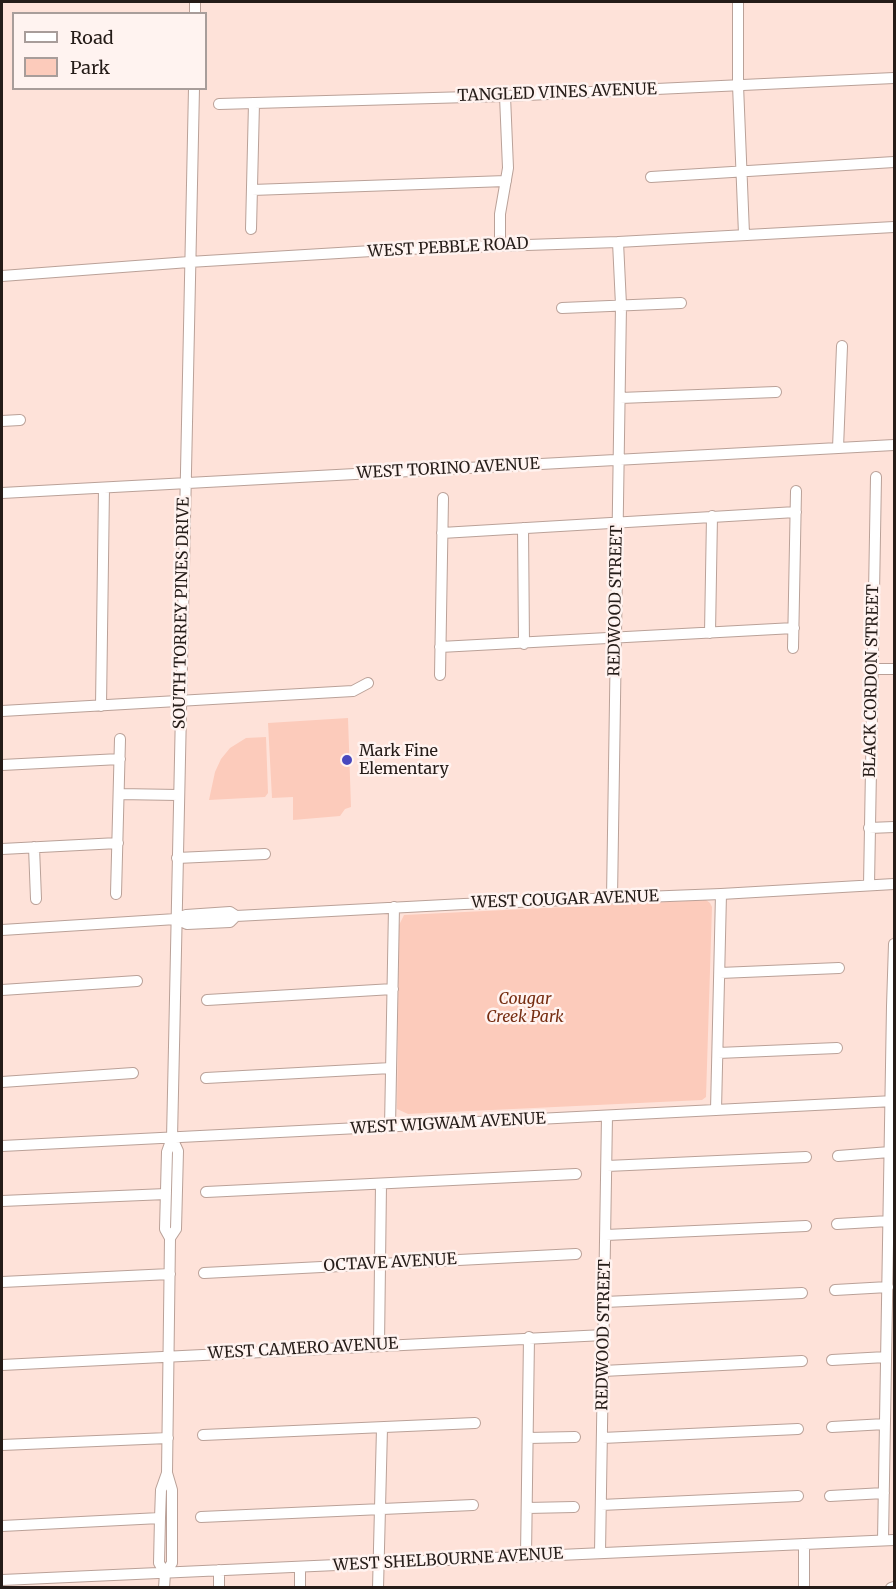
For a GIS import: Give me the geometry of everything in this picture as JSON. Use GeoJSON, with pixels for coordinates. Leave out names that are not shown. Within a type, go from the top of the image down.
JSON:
{"type":"FeatureCollection","features":[{"type":"Feature","properties":{"kind":"street"},"geometry":{"type":"LineString","coordinates":[[738,2],[738,85],[744,234]]}},
{"type":"Feature","properties":{"kind":"street","name":"TANGLED VINES AVENUE"},"geometry":{"type":"LineString","coordinates":[[219,104],[505,96],[894,78]]}},
{"type":"Feature","properties":{"kind":"street","name":"SOUTH TORREY PINES DRIVE"},"geometry":{"type":"LineString","coordinates":[[164,1587],[165,1573],[172,1563],[172,1490],[167,1473],[170,1238],[165,1229],[167,1152],[172,1138],[194,90]]}},
{"type":"Feature","properties":{"kind":"street"},"geometry":{"type":"LineString","coordinates":[[500,245],[500,214],[508,168],[505,96]]}},
{"type":"Feature","properties":{"kind":"street"},"geometry":{"type":"LineString","coordinates":[[251,229],[254,103]]}},
{"type":"Feature","properties":{"kind":"street"},"geometry":{"type":"LineString","coordinates":[[651,177],[894,162]]}},
{"type":"Feature","properties":{"kind":"street"},"geometry":{"type":"LineString","coordinates":[[252,190],[506,181]]}},
{"type":"Feature","properties":{"kind":"street","name":"WEST PEBBLE ROAD"},"geometry":{"type":"LineString","coordinates":[[2,276],[189,262],[894,227]]}},
{"type":"Feature","properties":{"kind":"street","name":"REDWOOD STREET"},"geometry":{"type":"LineString","coordinates":[[612,898],[621,305],[618,242]]}},
{"type":"Feature","properties":{"kind":"street"},"geometry":{"type":"LineString","coordinates":[[562,308],[681,303]]}},
{"type":"Feature","properties":{"kind":"street"},"geometry":{"type":"LineString","coordinates":[[838,448],[842,346]]}},
{"type":"Feature","properties":{"kind":"street"},"geometry":{"type":"LineString","coordinates":[[620,398],[776,392]]}},
{"type":"Feature","properties":{"kind":"street"},"geometry":{"type":"LineString","coordinates":[[2,420],[20,420]]}},
{"type":"Feature","properties":{"kind":"street","name":"WEST TORINO AVENUE"},"geometry":{"type":"LineString","coordinates":[[2,493],[894,445]]}},
{"type":"Feature","properties":{"kind":"street","name":"BLACK CORDON STREET"},"geometry":{"type":"LineString","coordinates":[[869,885],[876,477]]}},
{"type":"Feature","properties":{"kind":"street"},"geometry":{"type":"LineString","coordinates":[[101,706],[104,488]]}},
{"type":"Feature","properties":{"kind":"street"},"geometry":{"type":"LineString","coordinates":[[793,648],[796,491]]}},
{"type":"Feature","properties":{"kind":"street"},"geometry":{"type":"LineString","coordinates":[[440,675],[443,498]]}},
{"type":"Feature","properties":{"kind":"street"},"geometry":{"type":"LineString","coordinates":[[442,533],[796,512]]}},
{"type":"Feature","properties":{"kind":"street"},"geometry":{"type":"LineString","coordinates":[[710,633],[712,516]]}},
{"type":"Feature","properties":{"kind":"street"},"geometry":{"type":"LineString","coordinates":[[524,528],[524,644]]}},
{"type":"Feature","properties":{"kind":"street"},"geometry":{"type":"LineString","coordinates":[[441,647],[794,628]]}},
{"type":"Feature","properties":{"kind":"street"},"geometry":{"type":"LineString","coordinates":[[872,669],[894,669]]}},
{"type":"Feature","properties":{"kind":"street"},"geometry":{"type":"LineString","coordinates":[[2,711],[353,691],[369,683]]}},
{"type":"Feature","properties":{"kind":"street"},"geometry":{"type":"LineString","coordinates":[[116,894],[120,740]]}},
{"type":"Feature","properties":{"kind":"street"},"geometry":{"type":"LineString","coordinates":[[2,765],[120,759]]}},
{"type":"Feature","properties":{"kind":"street"},"geometry":{"type":"LineString","coordinates":[[119,794],[178,795]]}},
{"type":"Feature","properties":{"kind":"street"},"geometry":{"type":"LineString","coordinates":[[869,828],[894,827]]}},
{"type":"Feature","properties":{"kind":"street"},"geometry":{"type":"LineString","coordinates":[[2,849],[118,843]]}},
{"type":"Feature","properties":{"kind":"street"},"geometry":{"type":"LineString","coordinates":[[34,847],[36,899]]}},
{"type":"Feature","properties":{"kind":"street"},"geometry":{"type":"LineString","coordinates":[[177,858],[265,854]]}},
{"type":"Feature","properties":{"kind":"street","name":"WEST COUGAR AVENUE"},"geometry":{"type":"LineString","coordinates":[[2,930],[176,920],[187,924],[231,922],[236,916],[894,884]]}},
{"type":"Feature","properties":{"kind":"street"},"geometry":{"type":"LineString","coordinates":[[716,1110],[721,894]]}},
{"type":"Feature","properties":{"kind":"street"},"geometry":{"type":"LineString","coordinates":[[390,1127],[394,908]]}},
{"type":"Feature","properties":{"kind":"street"},"geometry":{"type":"LineString","coordinates":[[889,1540],[884,1493],[894,944]]}},
{"type":"Feature","properties":{"kind":"street"},"geometry":{"type":"LineString","coordinates":[[720,972],[839,968]]}},
{"type":"Feature","properties":{"kind":"street"},"geometry":{"type":"LineString","coordinates":[[2,990],[138,981]]}},
{"type":"Feature","properties":{"kind":"street"},"geometry":{"type":"LineString","coordinates":[[207,1000],[393,989]]}},
{"type":"Feature","properties":{"kind":"street"},"geometry":{"type":"LineString","coordinates":[[718,1053],[837,1048]]}},
{"type":"Feature","properties":{"kind":"street"},"geometry":{"type":"LineString","coordinates":[[206,1078],[391,1068]]}},
{"type":"Feature","properties":{"kind":"street"},"geometry":{"type":"LineString","coordinates":[[2,1082],[133,1073]]}},
{"type":"Feature","properties":{"kind":"street","name":"WEST WIGWAM AVENUE"},"geometry":{"type":"LineString","coordinates":[[2,1146],[892,1102]]}},
{"type":"Feature","properties":{"kind":"street","name":"REDWOOD STREET"},"geometry":{"type":"LineString","coordinates":[[600,1553],[607,1116]]}},
{"type":"Feature","properties":{"kind":"street","name":"SOUTH TORREY PINES DRIVE"},"geometry":{"type":"LineString","coordinates":[[170,1238],[177,1229],[178,1152],[172,1138]]}},
{"type":"Feature","properties":{"kind":"street"},"geometry":{"type":"LineString","coordinates":[[838,1156],[890,1152]]}},
{"type":"Feature","properties":{"kind":"street"},"geometry":{"type":"LineString","coordinates":[[607,1166],[806,1157]]}},
{"type":"Feature","properties":{"kind":"street"},"geometry":{"type":"LineString","coordinates":[[206,1192],[576,1174]]}},
{"type":"Feature","properties":{"kind":"street"},"geometry":{"type":"LineString","coordinates":[[380,1345],[381,1184]]}},
{"type":"Feature","properties":{"kind":"street"},"geometry":{"type":"LineString","coordinates":[[2,1201],[166,1194]]}},
{"type":"Feature","properties":{"kind":"street"},"geometry":{"type":"LineString","coordinates":[[837,1224],[889,1221]]}},
{"type":"Feature","properties":{"kind":"street"},"geometry":{"type":"LineString","coordinates":[[606,1235],[806,1226]]}},
{"type":"Feature","properties":{"kind":"street","name":"OCTAVE AVENUE"},"geometry":{"type":"LineString","coordinates":[[204,1273],[576,1254]]}},
{"type":"Feature","properties":{"kind":"street"},"geometry":{"type":"LineString","coordinates":[[2,1282],[170,1274]]}},
{"type":"Feature","properties":{"kind":"street"},"geometry":{"type":"LineString","coordinates":[[835,1290],[888,1287]]}},
{"type":"Feature","properties":{"kind":"street"},"geometry":{"type":"LineString","coordinates":[[605,1302],[802,1293]]}},
{"type":"Feature","properties":{"kind":"street","name":"WEST CAMERO AVENUE"},"geometry":{"type":"LineString","coordinates":[[2,1365],[604,1335]]}},
{"type":"Feature","properties":{"kind":"street"},"geometry":{"type":"LineString","coordinates":[[526,1556],[530,1338]]}},
{"type":"Feature","properties":{"kind":"street"},"geometry":{"type":"LineString","coordinates":[[832,1360],[886,1358]]}},
{"type":"Feature","properties":{"kind":"street"},"geometry":{"type":"LineString","coordinates":[[603,1371],[802,1361]]}},
{"type":"Feature","properties":{"kind":"street"},"geometry":{"type":"LineString","coordinates":[[203,1435],[475,1424]]}},
{"type":"Feature","properties":{"kind":"street"},"geometry":{"type":"LineString","coordinates":[[832,1427],[885,1424]]}},
{"type":"Feature","properties":{"kind":"street"},"geometry":{"type":"LineString","coordinates":[[378,1587],[382,1428]]}},
{"type":"Feature","properties":{"kind":"street"},"geometry":{"type":"LineString","coordinates":[[602,1438],[798,1430]]}},
{"type":"Feature","properties":{"kind":"street"},"geometry":{"type":"LineString","coordinates":[[528,1438],[575,1437]]}},
{"type":"Feature","properties":{"kind":"street"},"geometry":{"type":"LineString","coordinates":[[2,1445],[168,1438]]}},
{"type":"Feature","properties":{"kind":"street","name":"SOUTH TORREY PINES DRIVE"},"geometry":{"type":"LineString","coordinates":[[165,1573],[159,1563],[160,1490],[167,1473]]}},
{"type":"Feature","properties":{"kind":"street"},"geometry":{"type":"LineString","coordinates":[[830,1496],[884,1493]]}},
{"type":"Feature","properties":{"kind":"street"},"geometry":{"type":"LineString","coordinates":[[601,1505],[798,1496]]}},
{"type":"Feature","properties":{"kind":"street"},"geometry":{"type":"LineString","coordinates":[[201,1517],[473,1504]]}},
{"type":"Feature","properties":{"kind":"street"},"geometry":{"type":"LineString","coordinates":[[527,1508],[574,1507]]}},
{"type":"Feature","properties":{"kind":"street"},"geometry":{"type":"LineString","coordinates":[[2,1526],[160,1518]]}},
{"type":"Feature","properties":{"kind":"street","name":"WEST SHELBOURNE AVENUE"},"geometry":{"type":"LineString","coordinates":[[5,1582],[93,1582],[165,1573],[219,1570],[889,1540]]}},
{"type":"Feature","properties":{"kind":"street"},"geometry":{"type":"LineString","coordinates":[[804,1544],[804,1587]]}},
{"type":"Feature","properties":{"kind":"street"},"geometry":{"type":"LineString","coordinates":[[300,1567],[300,1587]]}},
{"type":"Feature","properties":{"kind":"street"},"geometry":{"type":"LineString","coordinates":[[219,1570],[219,1587]]}},
{"type":"Feature","properties":{"kind":"green space"},"geometry":{"type":"Polygon","coordinates":[[[348,718],[351,807],[345,809],[340,816],[293,820],[293,797],[272,798],[268,723],[348,718]]]}},
{"type":"Feature","properties":{"kind":"green space"},"geometry":{"type":"Polygon","coordinates":[[[266,737],[268,793],[265,797],[209,800],[215,772],[221,759],[230,748],[246,738],[266,737]]]}},
{"type":"Feature","properties":{"kind":"green space","name":"Cougar Creek Park"},"geometry":{"type":"Polygon","coordinates":[[[706,900],[712,907],[706,1097],[702,1100],[408,1114],[397,1109],[399,925],[404,915],[706,900]]]}},
{"type":"Feature","properties":{"kind":"place","name":"Mark Fine Elementary"},"geometry":{"type":"Point","coordinates":[347,760]}}]}
